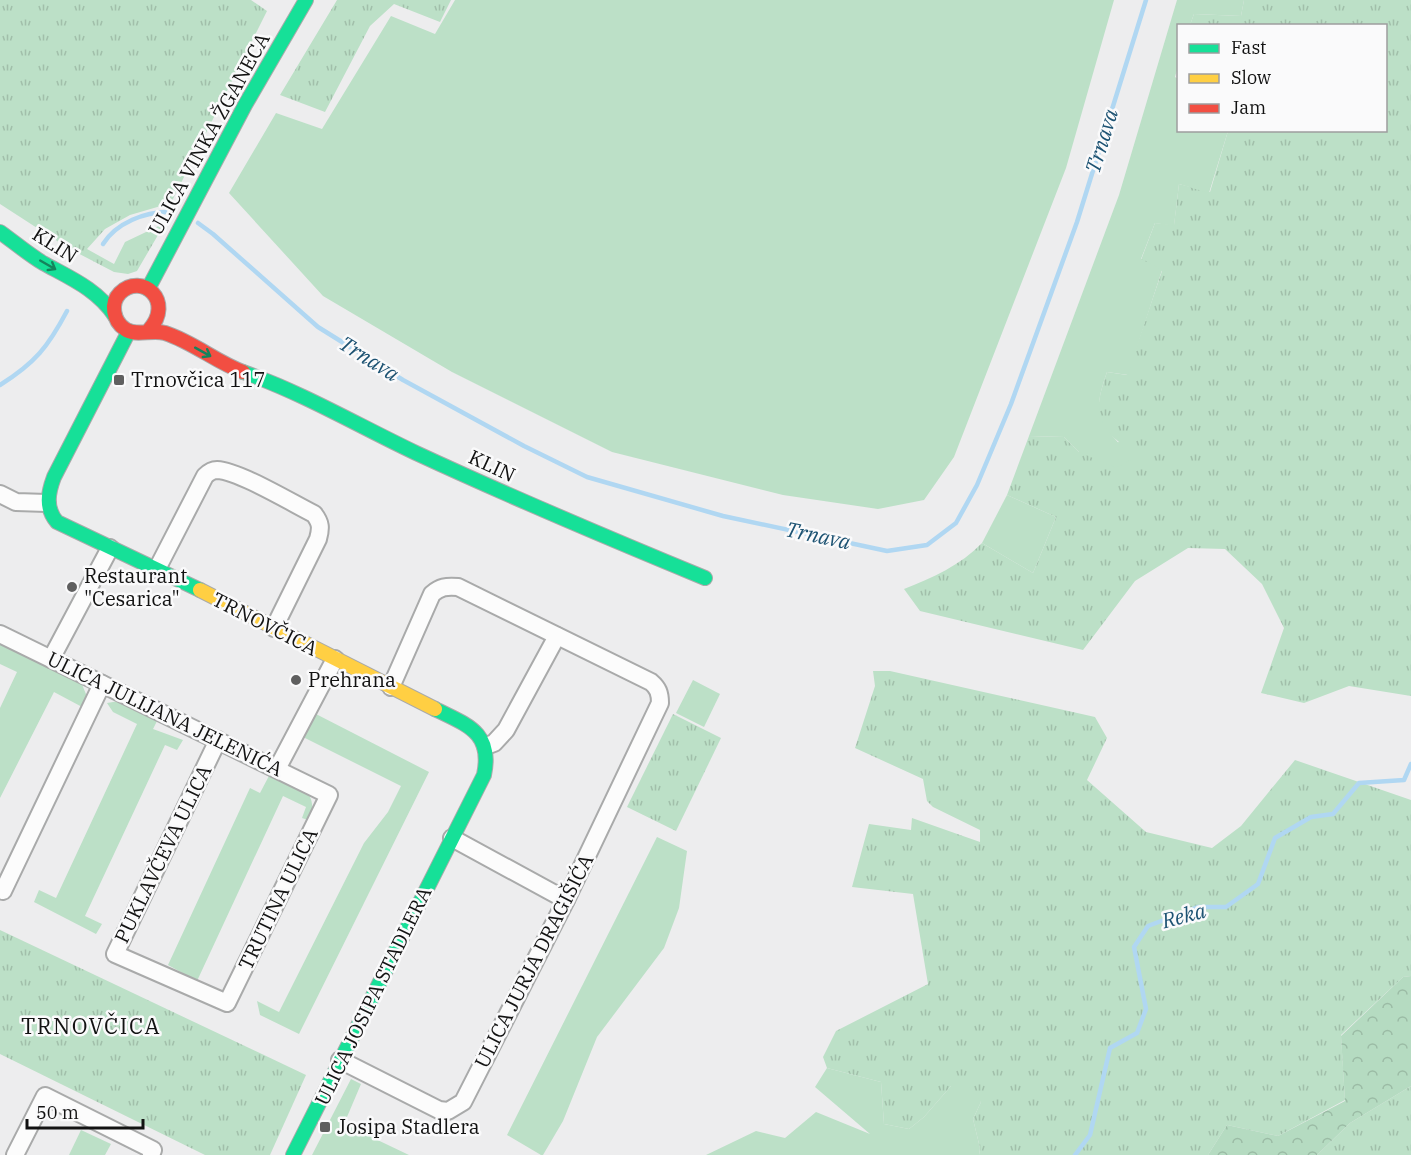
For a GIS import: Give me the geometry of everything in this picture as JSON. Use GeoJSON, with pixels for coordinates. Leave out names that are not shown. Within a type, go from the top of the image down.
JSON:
{"type":"FeatureCollection","features":[{"type":"Feature","properties":{"kind":"street","name":"ULICA VINKA ŽGANECA"},"geometry":{"type":"LineString","coordinates":[[148,289],[245,105],[306,0]]}},
{"type":"Feature","properties":{"kind":"street","name":"KLIN"},"geometry":{"type":"LineString","coordinates":[[0,230],[86,271]]}},
{"type":"Feature","properties":{"kind":"street","name":"KLIN"},"geometry":{"type":"LineString","coordinates":[[0,230],[41,261],[99,294],[108,303],[115,316]]}},
{"type":"Feature","properties":{"kind":"street"},"geometry":{"type":"LineString","coordinates":[[112,285],[148,289],[154,294],[167,315],[158,320],[149,330],[129,332],[118,323],[115,316],[115,303],[127,288]]}},
{"type":"Feature","properties":{"kind":"street","name":"KLIN"},"geometry":{"type":"LineString","coordinates":[[167,315],[237,356],[268,380]]}},
{"type":"Feature","properties":{"kind":"street","name":"KLIN"},"geometry":{"type":"LineString","coordinates":[[149,330],[173,336],[228,366],[268,380],[502,492],[596,534],[705,578]]}},
{"type":"Feature","properties":{"kind":"street"},"geometry":{"type":"LineString","coordinates":[[0,494],[16,502],[47,502],[54,477],[129,332]]}},
{"type":"Feature","properties":{"kind":"street"},"geometry":{"type":"LineString","coordinates":[[157,569],[205,476],[215,470],[235,474],[314,514],[320,521],[321,529],[318,539],[274,628]]}},
{"type":"Feature","properties":{"kind":"street","name":"TRNOVČICA"},"geometry":{"type":"LineString","coordinates":[[47,502],[51,517],[57,522],[157,569],[469,726],[477,732],[486,746]]}},
{"type":"Feature","properties":{"kind":"street"},"geometry":{"type":"LineString","coordinates":[[51,659],[110,548]]}},
{"type":"Feature","properties":{"kind":"street"},"geometry":{"type":"LineString","coordinates":[[390,687],[432,594],[439,588],[458,587],[557,636],[506,730],[494,743],[486,746]]}},
{"type":"Feature","properties":{"kind":"street","name":"ULICA JULIJANA JELENIĆA"},"geometry":{"type":"LineString","coordinates":[[0,634],[329,795]]}},
{"type":"Feature","properties":{"kind":"street","name":"ULICA JURJA DRAGIŠIĆA"},"geometry":{"type":"LineString","coordinates":[[340,1060],[439,1110],[448,1111],[463,1102],[566,900],[658,711],[660,694],[651,682],[557,636]]}},
{"type":"Feature","properties":{"kind":"street"},"geometry":{"type":"LineString","coordinates":[[277,769],[335,659]]}},
{"type":"Feature","properties":{"kind":"street"},"geometry":{"type":"LineString","coordinates":[[0,889],[3,891],[102,684]]}},
{"type":"Feature","properties":{"kind":"street","name":"PUKLAVČEVA ULICA"},"geometry":{"type":"LineString","coordinates":[[218,741],[115,954],[227,1003]]}},
{"type":"Feature","properties":{"kind":"street","name":"ULICA JOSIPA STADLERA"},"geometry":{"type":"LineString","coordinates":[[293,1155],[484,775],[488,753],[486,746]]}},
{"type":"Feature","properties":{"kind":"street","name":"TRUTINA ULICA"},"geometry":{"type":"LineString","coordinates":[[227,1003],[329,795]]}},
{"type":"Feature","properties":{"kind":"street"},"geometry":{"type":"LineString","coordinates":[[452,838],[566,900]]}},
{"type":"Feature","properties":{"kind":"street"},"geometry":{"type":"LineString","coordinates":[[15,1155],[45,1096],[153,1150],[151,1155]]}},
{"type":"Feature","properties":{"kind":"green space"},"geometry":{"type":"Polygon","coordinates":[[[0,0],[251,0],[267,11],[171,203],[130,215],[105,229],[87,249],[114,264],[125,242],[165,223],[137,271],[128,274],[114,272],[68,248],[0,204],[0,0]]]}},
{"type":"Feature","properties":{"kind":"green space"},"geometry":{"type":"Polygon","coordinates":[[[337,0],[451,0],[440,22],[394,4],[370,26],[325,112],[280,95],[337,0]]]}},
{"type":"Feature","properties":{"kind":"green space"},"geometry":{"type":"Polygon","coordinates":[[[455,0],[1114,0],[1066,168],[954,457],[924,500],[878,509],[783,495],[612,452],[452,372],[323,296],[229,193],[276,113],[322,129],[391,16],[435,34],[455,0]]]}},
{"type":"Feature","properties":{"kind":"green space"},"geometry":{"type":"Polygon","coordinates":[[[1177,0],[1244,0],[1241,16],[1194,14],[1190,24],[1177,24],[1175,77],[1177,78],[1177,132],[1228,132],[1209,193],[1179,184],[1174,226],[1155,223],[1141,259],[1162,270],[1128,375],[1107,372],[1099,402],[1102,421],[1132,459],[1116,468],[1079,452],[1064,437],[1029,436],[1119,195],[1177,0]]]}},
{"type":"Feature","properties":{"kind":"green space"},"geometry":{"type":"Polygon","coordinates":[[[1244,0],[1411,0],[1411,696],[1349,686],[1304,703],[1261,693],[1284,628],[1262,584],[1225,549],[1188,548],[1135,581],[1083,650],[920,611],[904,589],[955,564],[982,543],[1033,573],[1056,517],[1007,495],[1029,436],[1064,437],[1079,452],[1119,442],[1103,427],[1099,405],[1107,372],[1127,375],[1162,271],[1141,260],[1155,223],[1174,225],[1179,184],[1210,192],[1228,132],[1387,132],[1387,24],[1190,24],[1194,14],[1241,16],[1244,0]]]}},
{"type":"Feature","properties":{"kind":"green space"},"geometry":{"type":"Polygon","coordinates":[[[1007,495],[1056,517],[1033,573],[982,543],[1007,495]]]}},
{"type":"Feature","properties":{"kind":"green space"},"geometry":{"type":"Polygon","coordinates":[[[0,644],[8,644],[81,682],[88,699],[84,708],[54,692],[0,798],[0,708],[17,672],[0,664],[0,644]]]}},
{"type":"Feature","properties":{"kind":"green space"},"geometry":{"type":"Polygon","coordinates":[[[873,671],[890,671],[1095,717],[1107,738],[1087,780],[1146,832],[1212,848],[1241,826],[1295,760],[1411,800],[1411,976],[1403,977],[1341,1035],[1345,1100],[1278,1136],[1227,1125],[1208,1155],[979,1155],[980,1148],[973,1119],[981,1102],[951,1086],[924,1117],[909,1129],[884,1124],[881,1082],[827,1068],[823,1057],[836,1031],[928,984],[913,894],[852,887],[869,824],[911,830],[912,818],[980,842],[980,830],[933,807],[927,801],[923,779],[855,748],[875,686],[873,671]]]}},
{"type":"Feature","properties":{"kind":"green space"},"geometry":{"type":"Polygon","coordinates":[[[693,680],[720,694],[704,727],[676,713],[693,680]]]}},
{"type":"Feature","properties":{"kind":"green space"},"geometry":{"type":"Polygon","coordinates":[[[119,701],[158,719],[153,729],[183,740],[177,750],[165,745],[85,916],[102,924],[96,934],[34,902],[39,890],[56,898],[137,724],[113,712],[107,703],[119,701]]]}},
{"type":"Feature","properties":{"kind":"green space"},"geometry":{"type":"Polygon","coordinates":[[[314,713],[429,772],[299,1034],[260,1015],[257,1001],[279,1012],[364,843],[388,812],[401,786],[303,737],[314,713]]]}},
{"type":"Feature","properties":{"kind":"green space"},"geometry":{"type":"Polygon","coordinates":[[[673,714],[721,738],[676,831],[627,807],[673,714]]]}},
{"type":"Feature","properties":{"kind":"green space"},"geometry":{"type":"Polygon","coordinates":[[[270,774],[304,789],[311,801],[311,821],[302,818],[306,807],[283,796],[197,981],[168,965],[250,788],[260,793],[270,774]]]}},
{"type":"Feature","properties":{"kind":"green space"},"geometry":{"type":"Polygon","coordinates":[[[657,837],[687,851],[679,908],[664,948],[597,1037],[563,1121],[541,1155],[507,1135],[657,837]]]}},
{"type":"Feature","properties":{"kind":"green space"},"geometry":{"type":"Polygon","coordinates":[[[0,930],[306,1075],[270,1155],[205,1155],[0,1054],[0,930]]]}},
{"type":"Feature","properties":{"kind":"green space"},"geometry":{"type":"Polygon","coordinates":[[[1411,976],[1411,1086],[1350,1123],[1317,1155],[1208,1155],[1227,1125],[1278,1136],[1345,1101],[1341,1036],[1403,977],[1411,976]]]}},
{"type":"Feature","properties":{"kind":"green space"},"geometry":{"type":"Polygon","coordinates":[[[827,1068],[881,1082],[884,1124],[909,1129],[924,1117],[951,1086],[968,1086],[981,1102],[973,1119],[980,1148],[979,1155],[706,1155],[756,1131],[785,1138],[816,1112],[870,1134],[815,1087],[827,1068]]]}},
{"type":"Feature","properties":{"kind":"green space"},"geometry":{"type":"Polygon","coordinates":[[[351,1079],[361,1084],[344,1124],[409,1155],[312,1155],[351,1079]]]}},
{"type":"Feature","properties":{"kind":"green space"},"geometry":{"type":"Polygon","coordinates":[[[1411,1086],[1411,1155],[1317,1155],[1350,1123],[1411,1086]]]}},
{"type":"Feature","properties":{"kind":"green space"},"geometry":{"type":"Polygon","coordinates":[[[81,1130],[111,1144],[105,1155],[69,1155],[81,1130]]]}},
{"type":"Feature","properties":{"kind":"waterway","name":"Trnava"},"geometry":{"type":"LineString","coordinates":[[198,223],[318,327],[403,380],[524,446],[587,477],[723,516],[887,551],[927,545],[956,523],[977,485],[1011,404],[1077,222],[1146,0]]}},
{"type":"Feature","properties":{"kind":"waterway","name":"Trnava"},"geometry":{"type":"LineString","coordinates":[[103,244],[116,230],[132,220],[151,214],[170,212]]}},
{"type":"Feature","properties":{"kind":"waterway","name":"Trnava"},"geometry":{"type":"LineString","coordinates":[[0,385],[23,369],[40,353],[67,311]]}},
{"type":"Feature","properties":{"kind":"waterway","name":"Reka"},"geometry":{"type":"LineString","coordinates":[[1075,1155],[1090,1135],[1110,1048],[1137,1033],[1146,1009],[1134,947],[1148,926],[1198,907],[1226,907],[1258,884],[1275,838],[1311,817],[1333,814],[1359,783],[1404,780],[1411,764]]}},
{"type":"Feature","properties":{"kind":"traffic: fast"},"geometry":{"type":"LineString","coordinates":[[148,289],[245,105],[306,0]]}},
{"type":"Feature","properties":{"kind":"traffic: fast"},"geometry":{"type":"LineString","coordinates":[[0,232],[37,259],[91,291],[115,316]]}},
{"type":"Feature","properties":{"kind":"traffic: fast"},"geometry":{"type":"LineString","coordinates":[[129,331],[54,477],[50,489],[49,506],[57,522],[200,590]]}},
{"type":"Feature","properties":{"kind":"traffic: fast"},"geometry":{"type":"LineString","coordinates":[[243,372],[309,400],[416,453],[705,578]]}},
{"type":"Feature","properties":{"kind":"traffic: fast"},"geometry":{"type":"LineString","coordinates":[[293,1155],[484,775],[486,760],[481,739],[467,726],[435,709]]}},
{"type":"Feature","properties":{"kind":"traffic: slow"},"geometry":{"type":"LineString","coordinates":[[200,590],[435,709]]}},
{"type":"Feature","properties":{"kind":"traffic: jam"},"geometry":{"type":"LineString","coordinates":[[149,330],[159,309],[157,300],[146,288],[129,287],[120,293],[114,307],[116,317],[125,329],[134,332],[165,333],[243,372]]}},
{"type":"Feature","properties":{"kind":"place","name":"Trnovčica 117"},"geometry":{"type":"Point","coordinates":[119,380]}},
{"type":"Feature","properties":{"kind":"place","name":"Restaurant \"Cesarica\""},"geometry":{"type":"Point","coordinates":[72,587]}},
{"type":"Feature","properties":{"kind":"place","name":"Prehrana"},"geometry":{"type":"Point","coordinates":[296,680]}},
{"type":"Feature","properties":{"kind":"place","name":"Josipa Stadlera"},"geometry":{"type":"Point","coordinates":[325,1127]}},
{"type":"Feature","properties":{"kind":"district","name":"TRNOVČICA"},"geometry":{"type":"Point","coordinates":[91,1026]}}]}
